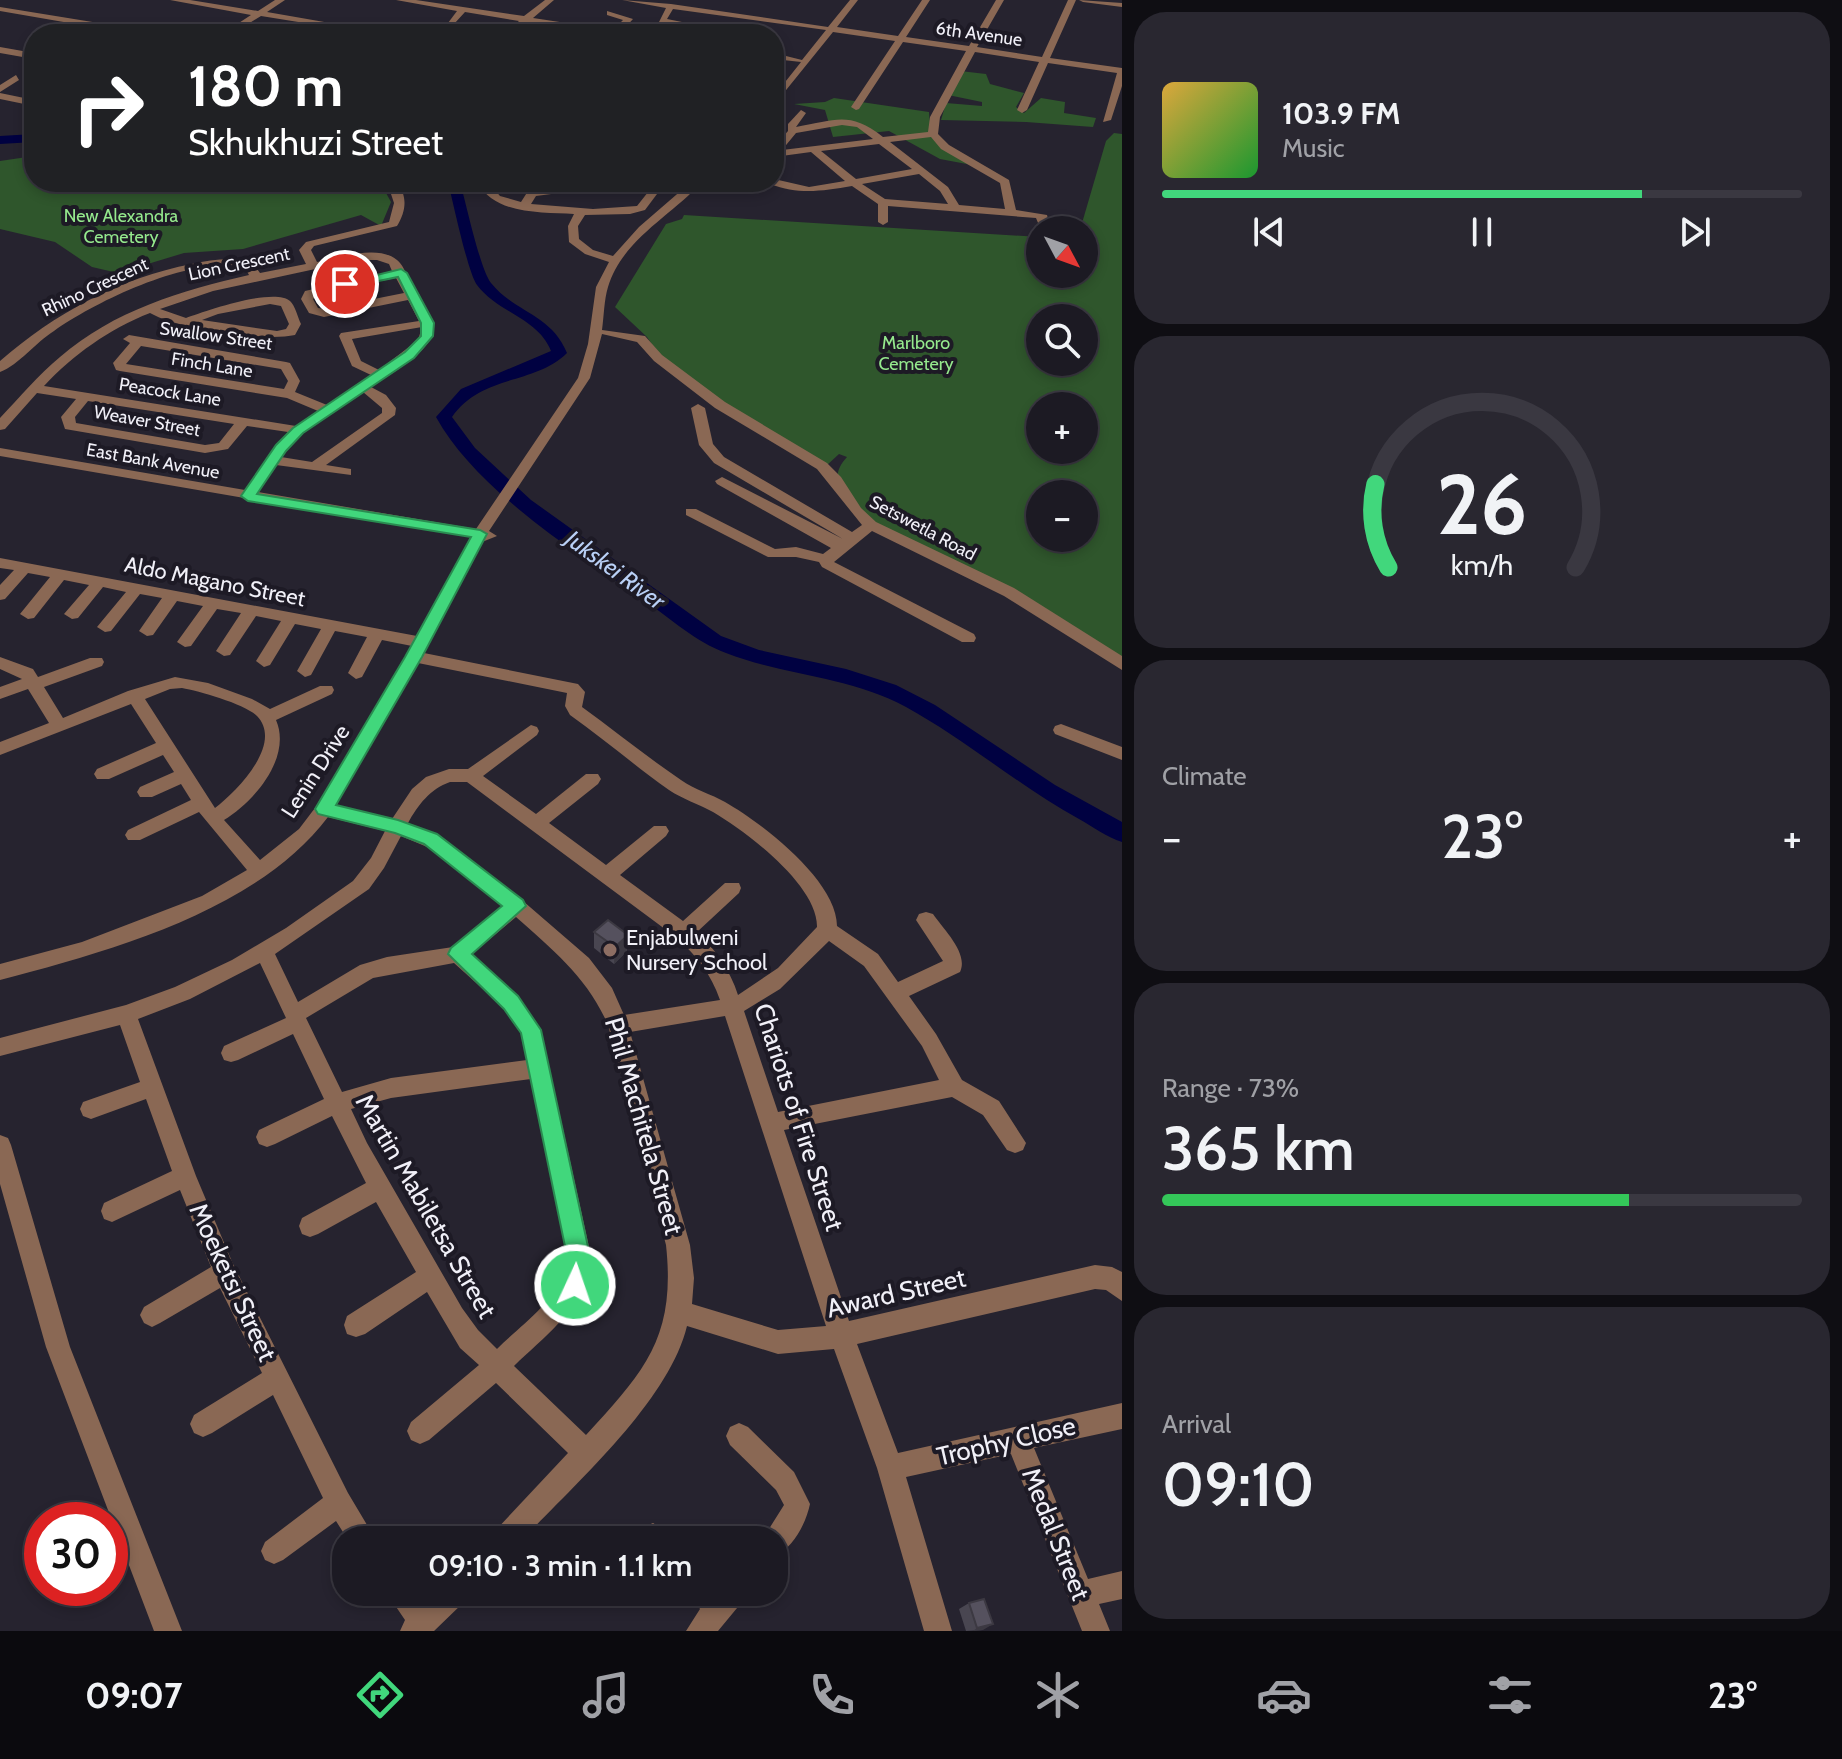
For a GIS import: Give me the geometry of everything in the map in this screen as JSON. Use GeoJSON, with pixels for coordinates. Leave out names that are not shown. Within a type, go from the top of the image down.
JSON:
{"type":"FeatureCollection","features":[{"type":"Feature","properties":{"kind":"street"},"geometry":{"type":"LineString","coordinates":[[0,7],[9,0]]}},
{"type":"Feature","properties":{"kind":"street"},"geometry":{"type":"LineString","coordinates":[[174,0],[325,24]]}},
{"type":"Feature","properties":{"kind":"street"},"geometry":{"type":"LineString","coordinates":[[226,8],[242,0]]}},
{"type":"Feature","properties":{"kind":"street"},"geometry":{"type":"LineString","coordinates":[[242,24],[281,0]]}},
{"type":"Feature","properties":{"kind":"street"},"geometry":{"type":"LineString","coordinates":[[400,0],[558,24]]}},
{"type":"Feature","properties":{"kind":"street"},"geometry":{"type":"LineString","coordinates":[[521,24],[550,0]]}},
{"type":"Feature","properties":{"kind":"street","name":"6th Avenue"},"geometry":{"type":"LineString","coordinates":[[626,0],[756,17],[769,24]]}},
{"type":"Feature","properties":{"kind":"street"},"geometry":{"type":"LineString","coordinates":[[706,12],[718,0]]}},
{"type":"Feature","properties":{"kind":"street"},"geometry":{"type":"LineString","coordinates":[[784,85],[847,0]]}},
{"type":"Feature","properties":{"kind":"street"},"geometry":{"type":"LineString","coordinates":[[784,82],[798,60],[854,0]]}},
{"type":"Feature","properties":{"kind":"street"},"geometry":{"type":"LineString","coordinates":[[856,107],[926,0]]}},
{"type":"Feature","properties":{"kind":"street"},"geometry":{"type":"LineString","coordinates":[[933,134],[940,105],[1000,0]]}},
{"type":"Feature","properties":{"kind":"street"},"geometry":{"type":"LineString","coordinates":[[1022,110],[1072,0]]}},
{"type":"Feature","properties":{"kind":"street"},"geometry":{"type":"LineString","coordinates":[[1083,0],[1122,5]]}},
{"type":"Feature","properties":{"kind":"street"},"geometry":{"type":"LineString","coordinates":[[671,6],[662,20],[680,24]]}},
{"type":"Feature","properties":{"kind":"street"},"geometry":{"type":"LineString","coordinates":[[0,7],[89,24]]}},
{"type":"Feature","properties":{"kind":"street"},"geometry":{"type":"LineString","coordinates":[[494,14],[502,8]]}},
{"type":"Feature","properties":{"kind":"street"},"geometry":{"type":"LineString","coordinates":[[449,24],[463,10]]}},
{"type":"Feature","properties":{"kind":"street"},"geometry":{"type":"LineString","coordinates":[[610,13],[629,19],[626,24]]}},
{"type":"Feature","properties":{"kind":"street"},"geometry":{"type":"LineString","coordinates":[[43,24],[55,18]]}},
{"type":"Feature","properties":{"kind":"street","name":"6th Avenue"},"geometry":{"type":"LineString","coordinates":[[784,26],[828,29],[1122,71]]}},
{"type":"Feature","properties":{"kind":"street"},"geometry":{"type":"LineString","coordinates":[[0,50],[24,54]]}},
{"type":"Feature","properties":{"kind":"street"},"geometry":{"type":"LineString","coordinates":[[784,58],[798,60]]}},
{"type":"Feature","properties":{"kind":"street"},"geometry":{"type":"LineString","coordinates":[[1106,120],[1122,71]]}},
{"type":"Feature","properties":{"kind":"street"},"geometry":{"type":"LineString","coordinates":[[0,89],[16,78]]}},
{"type":"Feature","properties":{"kind":"street"},"geometry":{"type":"LineString","coordinates":[[0,96],[24,101]]}},
{"type":"Feature","properties":{"kind":"street"},"geometry":{"type":"LineString","coordinates":[[793,131],[791,126],[801,113]]}},
{"type":"Feature","properties":{"kind":"street"},"geometry":{"type":"LineString","coordinates":[[784,141],[793,131],[852,122],[864,126],[948,193],[955,208]]}},
{"type":"Feature","properties":{"kind":"street"},"geometry":{"type":"LineString","coordinates":[[784,153],[933,134]]}},
{"type":"Feature","properties":{"kind":"street"},"geometry":{"type":"LineString","coordinates":[[933,134],[945,147],[1005,182],[1011,213]]}},
{"type":"Feature","properties":{"kind":"street"},"geometry":{"type":"LineString","coordinates":[[815,151],[853,183],[883,202],[1041,216]]}},
{"type":"Feature","properties":{"kind":"street"},"geometry":{"type":"LineString","coordinates":[[784,185],[799,190],[920,171]]}},
{"type":"Feature","properties":{"kind":"street"},"geometry":{"type":"LineString","coordinates":[[313,266],[305,250],[310,244],[393,224],[400,200],[399,192]]}},
{"type":"Feature","properties":{"kind":"street"},"geometry":{"type":"LineString","coordinates":[[491,192],[496,199],[524,206],[621,213],[641,208],[653,192]]}},
{"type":"Feature","properties":{"kind":"street"},"geometry":{"type":"LineString","coordinates":[[524,206],[532,193],[542,192]]}},
{"type":"Feature","properties":{"kind":"street"},"geometry":{"type":"LineString","coordinates":[[578,396],[592,359],[602,290],[615,260],[686,192]]}},
{"type":"Feature","properties":{"kind":"street"},"geometry":{"type":"LineString","coordinates":[[578,396],[599,370],[607,332],[611,288],[621,267],[640,244],[695,192]]}},
{"type":"Feature","properties":{"kind":"street"},"geometry":{"type":"LineString","coordinates":[[883,202],[883,222]]}},
{"type":"Feature","properties":{"kind":"street"},"geometry":{"type":"LineString","coordinates":[[582,210],[573,226],[573,240],[589,252],[615,260]]}},
{"type":"Feature","properties":{"kind":"street","name":"Lion Crescent"},"geometry":{"type":"LineString","coordinates":[[0,426],[5,414],[36,389],[75,350],[150,308],[184,294],[313,266],[373,257],[393,262],[401,273]]}},
{"type":"Feature","properties":{"kind":"street","name":"Rhino Crescent"},"geometry":{"type":"LineString","coordinates":[[0,368],[30,339],[48,328],[108,297],[180,268],[239,262],[248,264],[257,278]]}},
{"type":"Feature","properties":{"kind":"street"},"geometry":{"type":"LineString","coordinates":[[248,496],[298,430],[420,346],[427,336],[427,323],[414,295],[401,273],[309,293],[307,299],[313,310],[324,313],[414,295]]}},
{"type":"Feature","properties":{"kind":"street"},"geometry":{"type":"LineString","coordinates":[[150,308],[168,318],[187,322],[281,335],[295,327],[286,303],[275,300],[215,311],[187,322]]}},
{"type":"Feature","properties":{"kind":"street"},"geometry":{"type":"LineString","coordinates":[[380,375],[356,363],[338,336],[427,323]]}},
{"type":"Feature","properties":{"kind":"street","name":"Swallow Street"},"geometry":{"type":"LineString","coordinates":[[110,329],[137,343],[286,366],[294,381],[288,394]]}},
{"type":"Feature","properties":{"kind":"street","name":"Setswetla Road"},"geometry":{"type":"LineString","coordinates":[[607,332],[641,339],[658,358],[720,405],[822,466],[836,479],[853,512],[871,525],[1003,588],[1122,664]]}},
{"type":"Feature","properties":{"kind":"street","name":"Finch Lane"},"geometry":{"type":"LineString","coordinates":[[137,343],[119,363],[120,367],[288,394],[327,410]]}},
{"type":"Feature","properties":{"kind":"street"},"geometry":{"type":"LineString","coordinates":[[314,467],[388,415],[387,403],[363,387]]}},
{"type":"Feature","properties":{"kind":"street","name":"Peacock Lane"},"geometry":{"type":"LineString","coordinates":[[36,389],[298,430]]}},
{"type":"Feature","properties":{"kind":"street","name":"Lenin Drive"},"geometry":{"type":"LineString","coordinates":[[0,972],[96,945],[209,901],[259,872],[305,834],[324,809],[464,567],[578,396]]}},
{"type":"Feature","properties":{"kind":"street","name":"Weaver Street"},"geometry":{"type":"LineString","coordinates":[[84,397],[68,417],[70,426],[205,449],[223,446],[244,421]]}},
{"type":"Feature","properties":{"kind":"street"},"geometry":{"type":"LineString","coordinates":[[698,408],[706,445],[711,453],[845,542]]}},
{"type":"Feature","properties":{"kind":"street","name":"East Bank Avenue"},"geometry":{"type":"LineString","coordinates":[[0,452],[485,535]]}},
{"type":"Feature","properties":{"kind":"street"},"geometry":{"type":"LineString","coordinates":[[273,460],[346,472]]}},
{"type":"Feature","properties":{"kind":"street"},"geometry":{"type":"LineString","coordinates":[[722,481],[845,542]]}},
{"type":"Feature","properties":{"kind":"street"},"geometry":{"type":"LineString","coordinates":[[691,512],[773,554],[796,552],[826,559]]}},
{"type":"Feature","properties":{"kind":"street"},"geometry":{"type":"LineString","coordinates":[[826,559],[871,525]]}},
{"type":"Feature","properties":{"kind":"street"},"geometry":{"type":"LineString","coordinates":[[826,559],[827,564],[968,638]]}},
{"type":"Feature","properties":{"kind":"street","name":"Aldo Magano Street"},"geometry":{"type":"LineString","coordinates":[[0,563],[377,634],[418,650],[572,688],[577,692],[573,706],[576,711],[675,785],[726,811],[782,853],[824,905],[830,921],[827,930]]}},
{"type":"Feature","properties":{"kind":"street"},"geometry":{"type":"LineString","coordinates":[[0,595],[24,568]]}},
{"type":"Feature","properties":{"kind":"street"},"geometry":{"type":"LineString","coordinates":[[28,614],[60,575]]}},
{"type":"Feature","properties":{"kind":"street"},"geometry":{"type":"LineString","coordinates":[[72,614],[99,582]]}},
{"type":"Feature","properties":{"kind":"street"},"geometry":{"type":"LineString","coordinates":[[105,627],[136,589]]}},
{"type":"Feature","properties":{"kind":"street"},"geometry":{"type":"LineString","coordinates":[[147,631],[173,595]]}},
{"type":"Feature","properties":{"kind":"street"},"geometry":{"type":"LineString","coordinates":[[185,642],[213,603]]}},
{"type":"Feature","properties":{"kind":"street"},"geometry":{"type":"LineString","coordinates":[[224,651],[251,611]]}},
{"type":"Feature","properties":{"kind":"street"},"geometry":{"type":"LineString","coordinates":[[264,661],[291,618]]}},
{"type":"Feature","properties":{"kind":"street"},"geometry":{"type":"LineString","coordinates":[[305,671],[331,625]]}},
{"type":"Feature","properties":{"kind":"street"},"geometry":{"type":"LineString","coordinates":[[356,673],[377,634]]}},
{"type":"Feature","properties":{"kind":"street"},"geometry":{"type":"LineString","coordinates":[[0,693],[96,662]]}},
{"type":"Feature","properties":{"kind":"street"},"geometry":{"type":"LineString","coordinates":[[0,663],[23,669],[59,725]]}},
{"type":"Feature","properties":{"kind":"street"},"geometry":{"type":"LineString","coordinates":[[0,749],[168,683],[182,682],[243,702],[267,717],[272,733],[262,770],[243,798],[134,835]]}},
{"type":"Feature","properties":{"kind":"street"},"geometry":{"type":"LineString","coordinates":[[267,717],[326,690]]}},
{"type":"Feature","properties":{"kind":"street"},"geometry":{"type":"LineString","coordinates":[[134,695],[207,810],[259,872]]}},
{"type":"Feature","properties":{"kind":"street"},"geometry":{"type":"LineString","coordinates":[[1061,730],[1122,754]]}},
{"type":"Feature","properties":{"kind":"street"},"geometry":{"type":"LineString","coordinates":[[0,1047],[126,1014],[265,953],[359,887],[370,875],[408,805],[426,784],[446,775],[471,776],[531,731]]}},
{"type":"Feature","properties":{"kind":"street"},"geometry":{"type":"LineString","coordinates":[[103,774],[166,746]]}},
{"type":"Feature","properties":{"kind":"street"},"geometry":{"type":"LineString","coordinates":[[146,792],[184,775]]}},
{"type":"Feature","properties":{"kind":"street","name":"Chariots of Fire Street"},"geometry":{"type":"LineString","coordinates":[[471,776],[684,932],[715,964],[734,1006],[841,1334],[890,1468],[938,1631]]}},
{"type":"Feature","properties":{"kind":"street"},"geometry":{"type":"LineString","coordinates":[[537,823],[592,779]]}},
{"type":"Feature","properties":{"kind":"street","name":"Phil Machitela Street"},"geometry":{"type":"LineString","coordinates":[[324,809],[398,827],[438,844],[516,906],[591,974],[605,994],[618,1025],[678,1245],[683,1282],[680,1312],[651,1379],[517,1526]]}},
{"type":"Feature","properties":{"kind":"street"},"geometry":{"type":"LineString","coordinates":[[607,875],[660,831]]}},
{"type":"Feature","properties":{"kind":"street"},"geometry":{"type":"LineString","coordinates":[[684,932],[732,888]]}},
{"type":"Feature","properties":{"kind":"street"},"geometry":{"type":"LineString","coordinates":[[231,1053],[297,1018],[367,971],[458,954],[516,906]]}},
{"type":"Feature","properties":{"kind":"street"},"geometry":{"type":"LineString","coordinates":[[894,993],[953,966],[953,959],[926,920]]}},
{"type":"Feature","properties":{"kind":"street"},"geometry":{"type":"LineString","coordinates":[[618,1025],[734,1006],[773,986],[827,930],[871,960],[929,1040],[954,1087],[991,1108],[1015,1143]]}},
{"type":"Feature","properties":{"kind":"street","name":"Martin Mabiletsa Street"},"geometry":{"type":"LineString","coordinates":[[265,953],[335,1104],[430,1277],[469,1339],[586,1453]]}},
{"type":"Feature","properties":{"kind":"street"},"geometry":{"type":"LineString","coordinates":[[420,1431],[497,1366],[567,1297],[578,1273],[579,1256],[540,1068],[526,1020],[458,954]]}},
{"type":"Feature","properties":{"kind":"street","name":"Moeketsi Street"},"geometry":{"type":"LineString","coordinates":[[126,1014],[151,1088],[225,1272],[339,1502],[354,1526]]}},
{"type":"Feature","properties":{"kind":"street"},"geometry":{"type":"LineString","coordinates":[[267,1137],[335,1104],[391,1088],[540,1068]]}},
{"type":"Feature","properties":{"kind":"street"},"geometry":{"type":"LineString","coordinates":[[771,1123],[954,1087]]}},
{"type":"Feature","properties":{"kind":"street"},"geometry":{"type":"LineString","coordinates":[[91,1109],[151,1088]]}},
{"type":"Feature","properties":{"kind":"street"},"geometry":{"type":"LineString","coordinates":[[0,1145],[58,1347],[168,1631]]}},
{"type":"Feature","properties":{"kind":"street"},"geometry":{"type":"LineString","coordinates":[[112,1211],[185,1176]]}},
{"type":"Feature","properties":{"kind":"street"},"geometry":{"type":"LineString","coordinates":[[310,1226],[381,1187]]}},
{"type":"Feature","properties":{"kind":"street"},"geometry":{"type":"LineString","coordinates":[[152,1315],[225,1272]]}},
{"type":"Feature","properties":{"kind":"street"},"geometry":{"type":"LineString","coordinates":[[356,1325],[430,1277]]}},
{"type":"Feature","properties":{"kind":"street","name":"Award Street"},"geometry":{"type":"LineString","coordinates":[[680,1312],[778,1342],[799,1343],[1095,1277],[1112,1279],[1122,1289]]}},
{"type":"Feature","properties":{"kind":"street"},"geometry":{"type":"LineString","coordinates":[[203,1424],[278,1377]]}},
{"type":"Feature","properties":{"kind":"street","name":"Trophy Close"},"geometry":{"type":"LineString","coordinates":[[890,1468],[1122,1416]]}},
{"type":"Feature","properties":{"kind":"street"},"geometry":{"type":"LineString","coordinates":[[739,1436],[785,1481],[797,1504],[795,1514],[786,1526]]}},
{"type":"Feature","properties":{"kind":"street","name":"Medal Street"},"geometry":{"type":"LineString","coordinates":[[1017,1438],[1096,1631]]}},
{"type":"Feature","properties":{"kind":"street"},"geometry":{"type":"LineString","coordinates":[[274,1551],[339,1502]]}},
{"type":"Feature","properties":{"kind":"street"},"geometry":{"type":"LineString","coordinates":[[1080,1595],[1122,1585]]}},
{"type":"Feature","properties":{"kind":"street"},"geometry":{"type":"LineString","coordinates":[[407,1606],[418,1626],[439,1606]]}},
{"type":"Feature","properties":{"kind":"street"},"geometry":{"type":"LineString","coordinates":[[700,1631],[713,1606]]}},
{"type":"Feature","properties":{"kind":"green space"},"geometry":{"type":"Polygon","coordinates":[[[960,71],[986,74],[990,84],[1024,93],[1016,107],[1024,113],[1041,98],[1065,102],[1064,113],[1096,118],[1093,127],[941,120],[946,103],[982,106],[982,102],[948,95],[960,71]]]}},
{"type":"Feature","properties":{"kind":"green space"},"geometry":{"type":"Polygon","coordinates":[[[834,98],[929,112],[937,138],[972,165],[940,159],[889,131],[833,137],[825,110],[794,104],[825,102],[834,98]]]}},
{"type":"Feature","properties":{"kind":"green space","name":"Marlboro Cemetery"},"geometry":{"type":"Polygon","coordinates":[[[1114,133],[1122,134],[1122,660],[854,511],[838,477],[841,464],[847,457],[839,454],[826,466],[746,419],[662,359],[647,337],[615,307],[666,224],[682,219],[684,215],[1026,236],[1026,288],[1098,288],[1098,216],[1084,216],[1106,141],[1114,133]]]}},
{"type":"Feature","properties":{"kind":"green space","name":"New Alexandra Cemetery"},"geometry":{"type":"Polygon","coordinates":[[[24,157],[24,192],[386,192],[391,202],[381,226],[361,215],[243,249],[184,253],[118,273],[92,267],[55,242],[0,229],[0,161],[24,157]]]}},
{"type":"Feature","properties":{"kind":"building"},"geometry":{"type":"Polygon","coordinates":[[[608,920],[628,935],[615,947],[594,932],[608,920]]]}},
{"type":"Feature","properties":{"kind":"building"},"geometry":{"type":"Polygon","coordinates":[[[984,1599],[993,1624],[977,1628],[969,1603],[984,1599]]]}},
{"type":"Feature","properties":{"kind":"waterway","name":"Jukskei River"},"geometry":{"type":"LineString","coordinates":[[0,140],[24,139]]}},
{"type":"Feature","properties":{"kind":"waterway","name":"Jukskei River"},"geometry":{"type":"LineString","coordinates":[[457,192],[482,282],[506,305],[536,321],[554,340],[559,353],[481,384],[454,403],[444,417],[462,444],[484,467],[551,525],[714,641],[757,656],[868,682],[909,699],[947,721],[1047,791],[1122,833]]}},
{"type":"Feature","properties":{"kind":"place","name":"Enjabulweni Nursery School"},"geometry":{"type":"Point","coordinates":[610,950]}},
{"type":"Feature","properties":{"kind":"route"},"geometry":{"type":"LineString","coordinates":[[345,284],[401,273],[427,323],[427,336],[410,355],[298,430],[281,448],[248,496],[480,534],[414,657],[324,809],[398,827],[431,839],[516,906],[458,954],[511,1002],[531,1030],[579,1256],[575,1285]]}}]}
